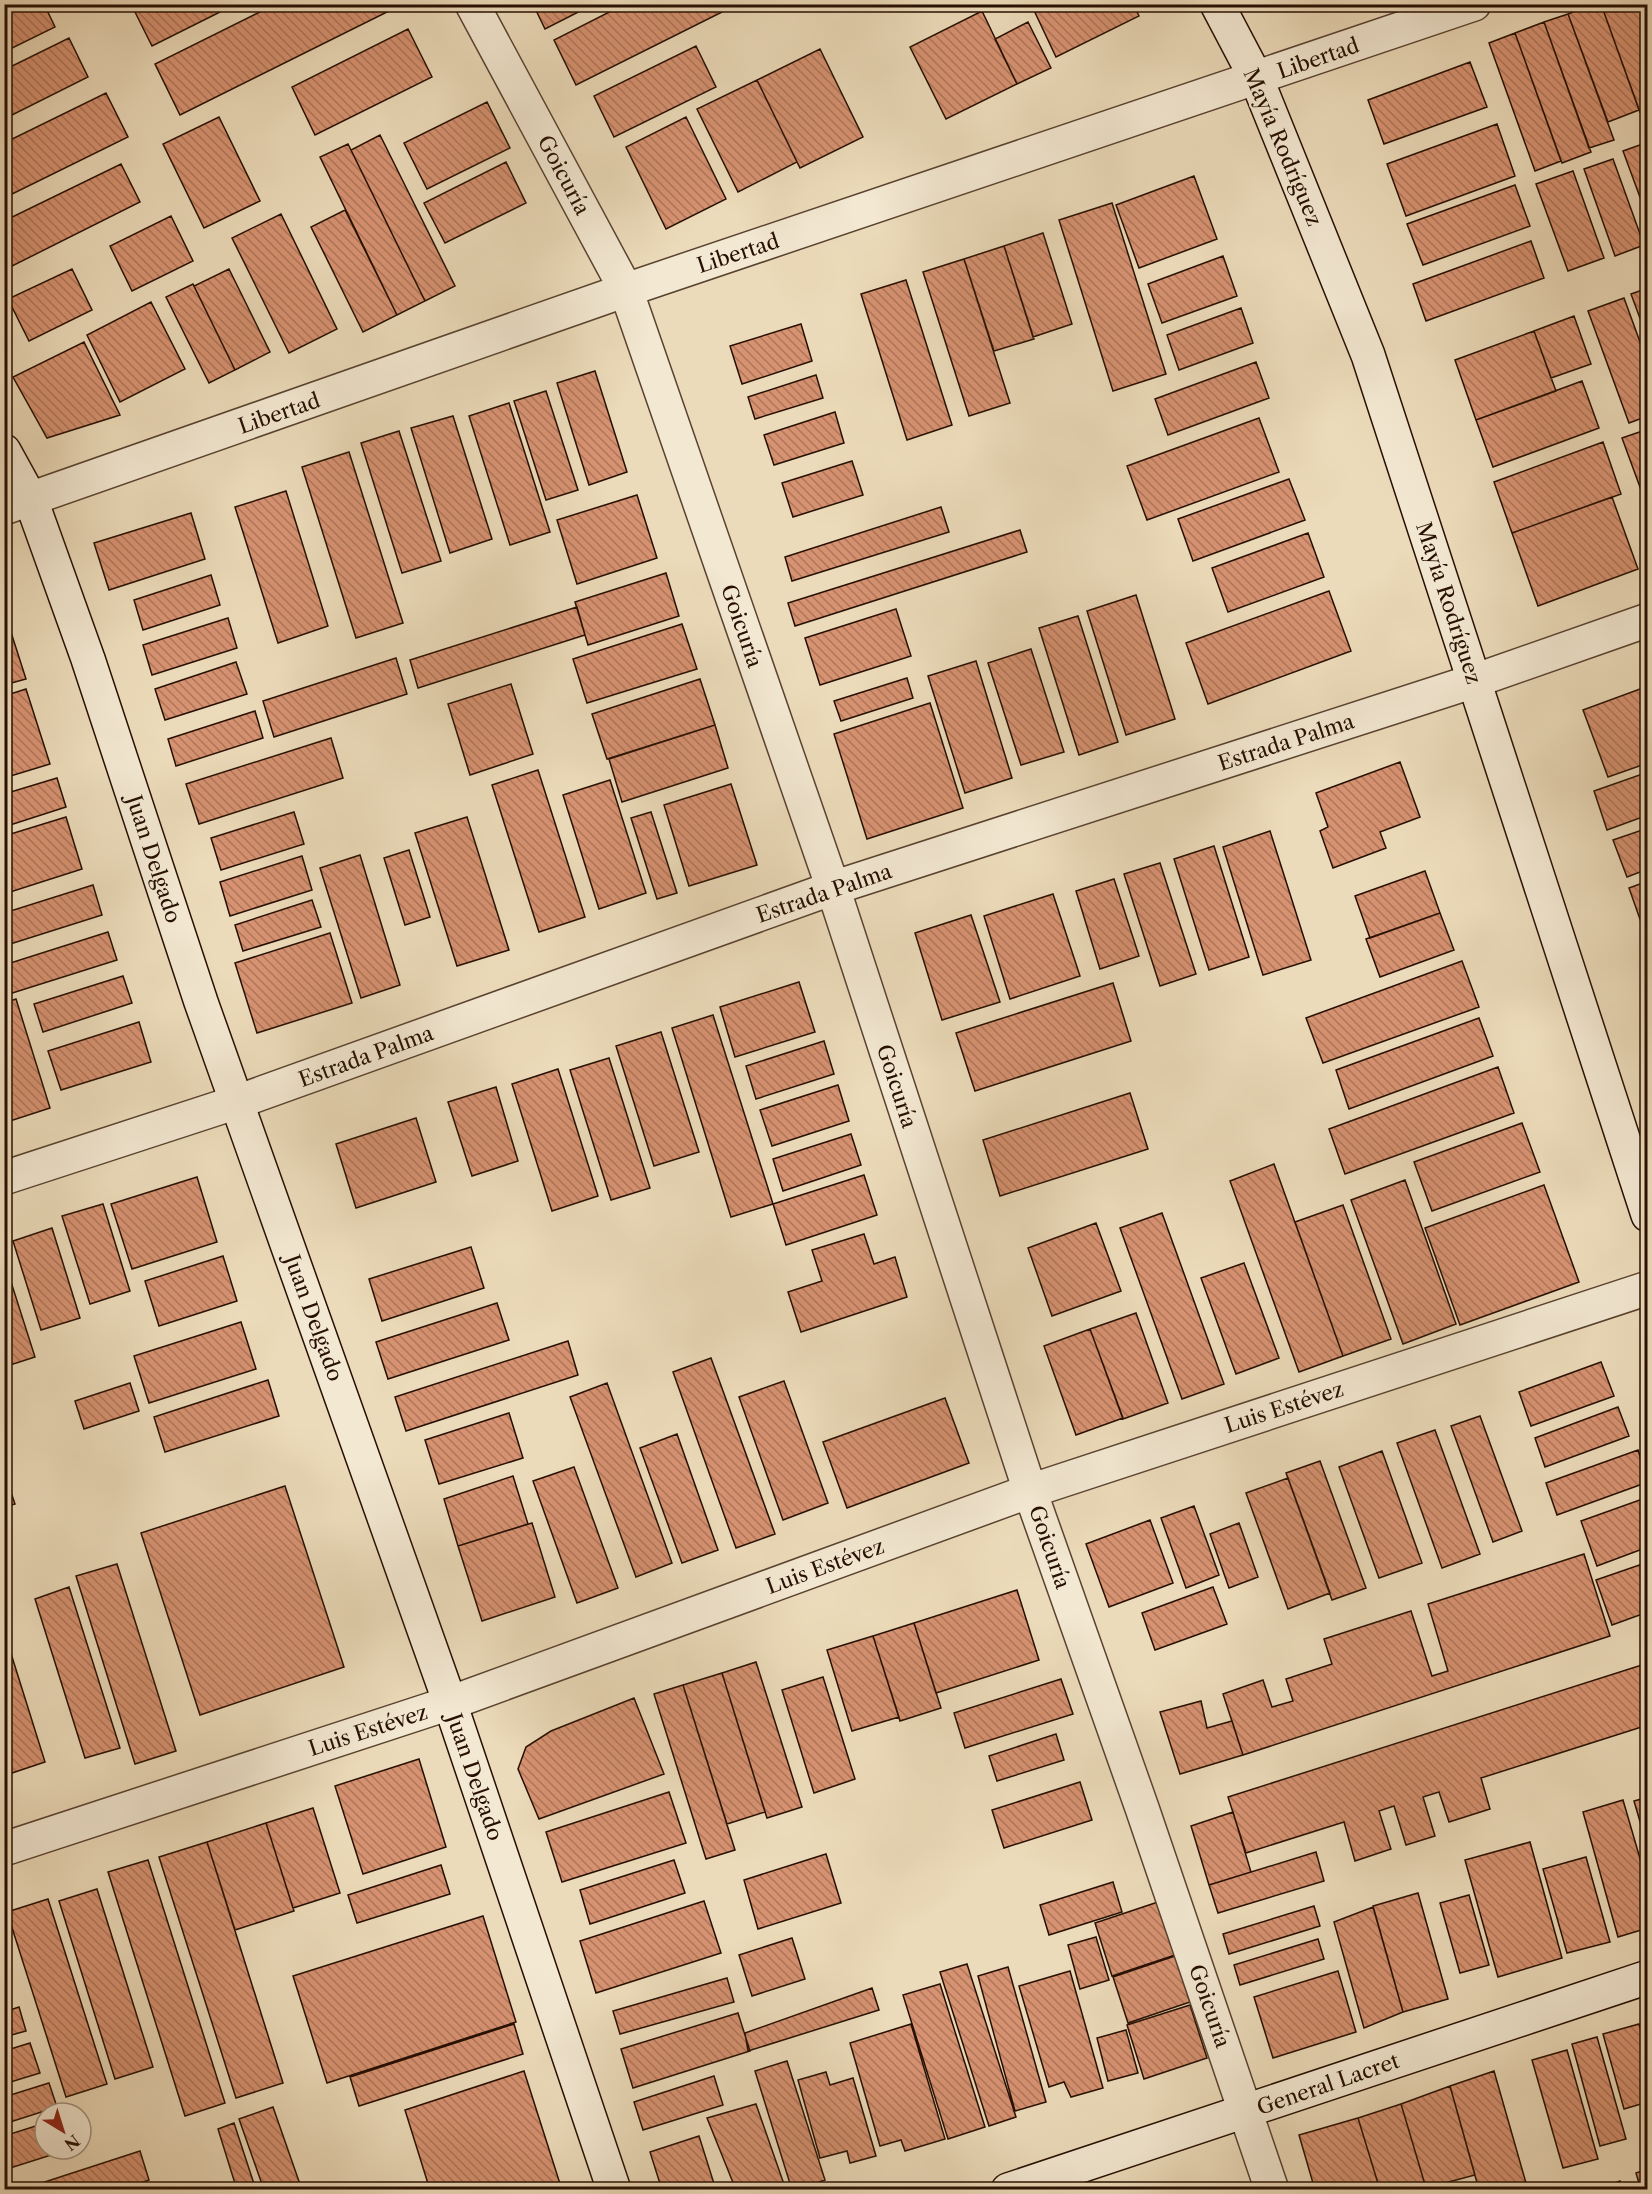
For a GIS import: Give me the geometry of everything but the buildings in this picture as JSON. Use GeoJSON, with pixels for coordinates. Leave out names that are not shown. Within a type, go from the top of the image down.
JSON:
{"type":"FeatureCollection","features":[{"type":"Feature","properties":{"kind":"street","name":"Goicuría"},"geometry":{"type":"LineString","coordinates":[[472,4],[626,290],[833,888],[1030,1491],[1272,2190]]}},
{"type":"Feature","properties":{"kind":"street","name":"Mayía Rodríguez"},"geometry":{"type":"LineString","coordinates":[[1217,4],[1257,80],[1368,355],[1647,1215]]}},
{"type":"Feature","properties":{"kind":"street","name":"Libertad"},"geometry":{"type":"LineString","coordinates":[[18,504],[626,290],[1257,80],[1474,4]]}},
{"type":"Feature","properties":{"kind":"street","name":"Juan Delgado"},"geometry":{"type":"LineString","coordinates":[[4,451],[18,504],[88,659],[197,991],[450,1703],[614,2190]]}},
{"type":"Feature","properties":{"kind":"street","name":"Estrada Palma"},"geometry":{"type":"LineString","coordinates":[[4,1178],[237,1102],[833,888],[1474,681],[1647,620]]}},
{"type":"Feature","properties":{"kind":"street","name":"Luis Estévez"},"geometry":{"type":"LineString","coordinates":[[4,1849],[450,1703],[1030,1491],[1647,1288]]}},
{"type":"Feature","properties":{"kind":"street","name":"General Lacret"},"geometry":{"type":"LineString","coordinates":[[1008,2190],[1647,1977]]}}]}
